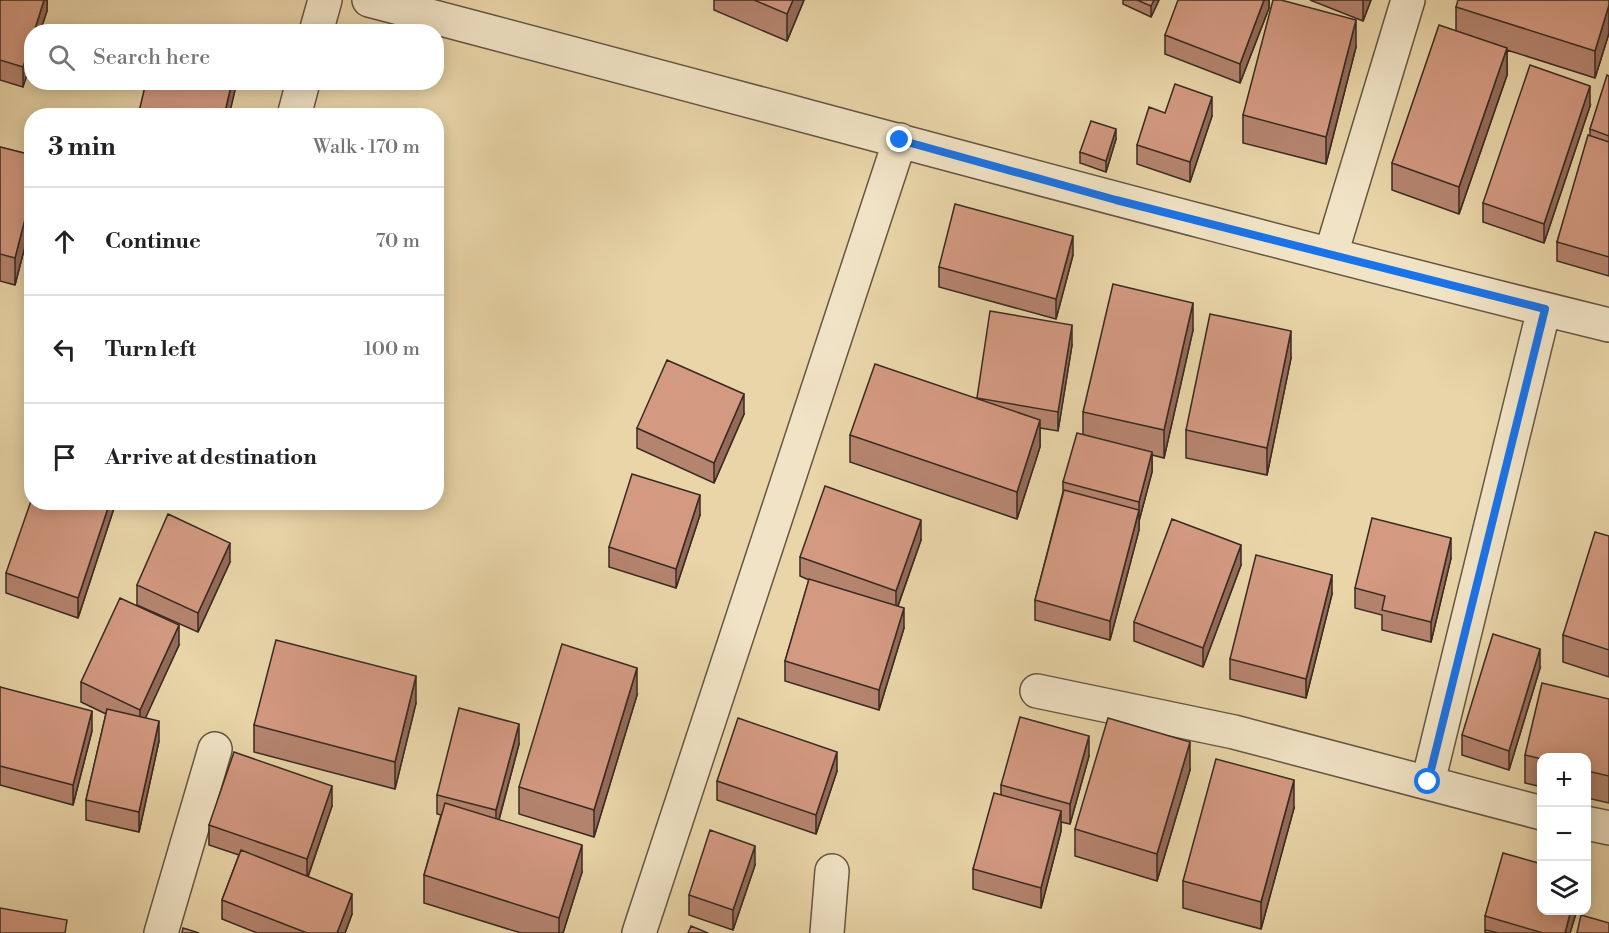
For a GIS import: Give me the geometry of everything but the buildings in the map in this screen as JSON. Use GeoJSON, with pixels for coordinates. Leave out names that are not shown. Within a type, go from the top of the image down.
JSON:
{"type":"FeatureCollection","features":[{"type":"Feature","properties":{"kind":"street"},"geometry":{"type":"LineString","coordinates":[[318,24],[325,0]]}},
{"type":"Feature","properties":{"kind":"street"},"geometry":{"type":"LineString","coordinates":[[369,0],[900,140],[1116,200],[1609,325]]}},
{"type":"Feature","properties":{"kind":"street"},"geometry":{"type":"LineString","coordinates":[[1331,254],[1408,0]]}},
{"type":"Feature","properties":{"kind":"street"},"geometry":{"type":"LineString","coordinates":[[296,108],[301,90]]}},
{"type":"Feature","properties":{"kind":"street"},"geometry":{"type":"LineString","coordinates":[[639,933],[900,140]]}},
{"type":"Feature","properties":{"kind":"street"},"geometry":{"type":"LineString","coordinates":[[1428,782],[1545,309]]}},
{"type":"Feature","properties":{"kind":"street"},"geometry":{"type":"LineString","coordinates":[[1037,691],[1234,732],[1537,812]]}},
{"type":"Feature","properties":{"kind":"street"},"geometry":{"type":"LineString","coordinates":[[161,933],[215,749]]}},
{"type":"Feature","properties":{"kind":"street"},"geometry":{"type":"LineString","coordinates":[[1591,824],[1609,828]]}},
{"type":"Feature","properties":{"kind":"street"},"geometry":{"type":"LineString","coordinates":[[826,933],[832,871]]}},
{"type":"Feature","properties":{"kind":"route"},"geometry":{"type":"LineString","coordinates":[[900,140],[1116,200],[1545,309],[1428,782]]}}]}
